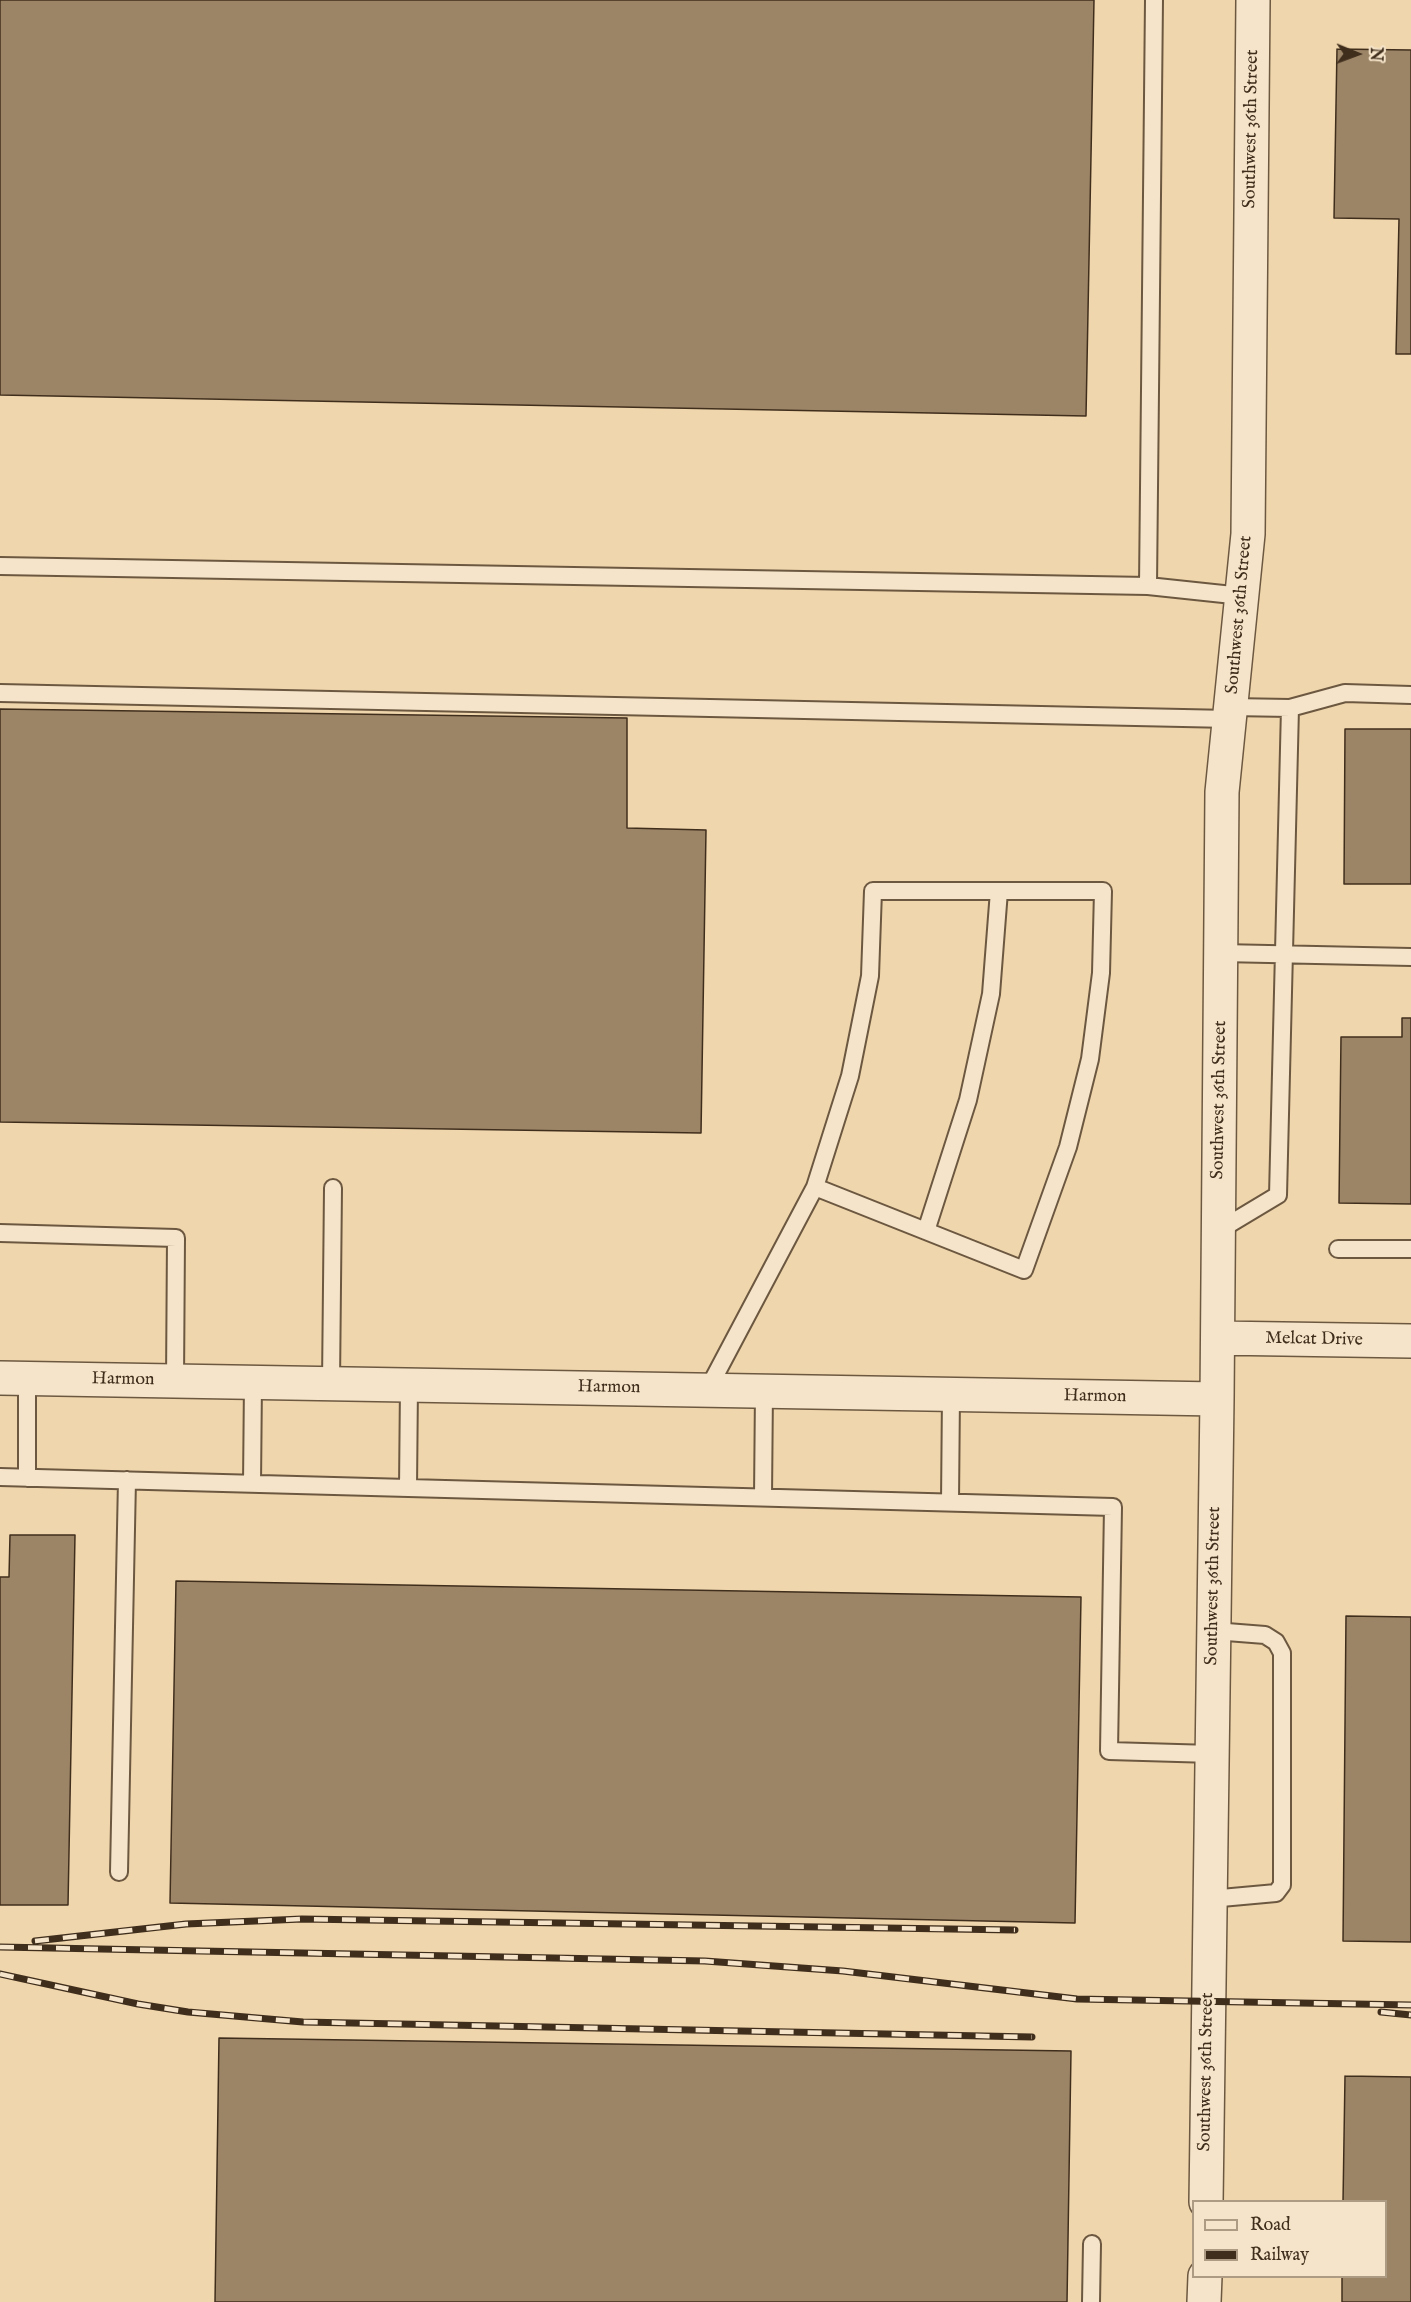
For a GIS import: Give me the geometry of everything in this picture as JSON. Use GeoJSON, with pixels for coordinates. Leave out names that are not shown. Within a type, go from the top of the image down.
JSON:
{"type":"FeatureCollection","features":[{"type":"Feature","properties":{"kind":"street","name":"Southwest 36th Street"},"geometry":{"type":"LineString","coordinates":[[1206,2200],[1218,1338],[1222,792],[1248,534],[1253,0]]}},
{"type":"Feature","properties":{"kind":"street","name":"Melcat Drive"},"geometry":{"type":"LineString","coordinates":[[1218,1338],[1411,1341]]}},
{"type":"Feature","properties":{"kind":"street","name":"Harmon"},"geometry":{"type":"LineString","coordinates":[[14,1378],[1217,1399]]}},
{"type":"Feature","properties":{"kind":"street"},"geometry":{"type":"LineString","coordinates":[[1204,2302],[1205,2278]]}},
{"type":"Feature","properties":{"kind":"lane"},"geometry":{"type":"LineString","coordinates":[[1148,586],[1154,0]]}},
{"type":"Feature","properties":{"kind":"lane"},"geometry":{"type":"LineString","coordinates":[[0,566],[1148,586],[1242,596]]}},
{"type":"Feature","properties":{"kind":"lane"},"geometry":{"type":"LineString","coordinates":[[0,693],[1230,713],[1290,708],[1345,693],[1411,696]]}},
{"type":"Feature","properties":{"kind":"lane"},"geometry":{"type":"LineString","coordinates":[[1218,1231],[1278,1195],[1290,708]]}},
{"type":"Feature","properties":{"kind":"lane"},"geometry":{"type":"LineString","coordinates":[[708,1389],[815,1186],[850,1076],[870,976],[873,891],[1103,891],[1101,973],[1090,1059],[1068,1147],[1024,1270],[815,1186]]}},
{"type":"Feature","properties":{"kind":"lane"},"geometry":{"type":"LineString","coordinates":[[926,1231],[968,1100],[991,994],[999,891]]}},
{"type":"Feature","properties":{"kind":"lane"},"geometry":{"type":"LineString","coordinates":[[1221,953],[1411,957]]}},
{"type":"Feature","properties":{"kind":"lane"},"geometry":{"type":"LineString","coordinates":[[331,1383],[333,1188]]}},
{"type":"Feature","properties":{"kind":"lane"},"geometry":{"type":"LineString","coordinates":[[0,1233],[176,1238],[175,1381]]}},
{"type":"Feature","properties":{"kind":"lane"},"geometry":{"type":"LineString","coordinates":[[1338,1249],[1411,1249]]}},
{"type":"Feature","properties":{"kind":"lane"},"geometry":{"type":"LineString","coordinates":[[14,1378],[27,1478]]}},
{"type":"Feature","properties":{"kind":"lane"},"geometry":{"type":"LineString","coordinates":[[252,1484],[253,1382]]}},
{"type":"Feature","properties":{"kind":"lane"},"geometry":{"type":"LineString","coordinates":[[408,1488],[409,1385]]}},
{"type":"Feature","properties":{"kind":"lane"},"geometry":{"type":"LineString","coordinates":[[763,1497],[764,1390]]}},
{"type":"Feature","properties":{"kind":"lane"},"geometry":{"type":"LineString","coordinates":[[950,1502],[951,1394]]}},
{"type":"Feature","properties":{"kind":"lane"},"geometry":{"type":"LineString","coordinates":[[0,1477],[1113,1507],[1109,1751],[1212,1755]]}},
{"type":"Feature","properties":{"kind":"lane"},"geometry":{"type":"LineString","coordinates":[[119,1872],[127,1480]]}},
{"type":"Feature","properties":{"kind":"lane"},"geometry":{"type":"LineString","coordinates":[[1210,1899],[1276,1893],[1282,1885],[1282,1653],[1276,1641],[1264,1635],[1214,1631]]}},
{"type":"Feature","properties":{"kind":"lane"},"geometry":{"type":"LineString","coordinates":[[1090,2302],[1092,2244]]}},
{"type":"Feature","properties":{"kind":"building"},"geometry":{"type":"Polygon","coordinates":[[[0,0],[1094,0],[1086,416],[0,395],[0,0]]]}},
{"type":"Feature","properties":{"kind":"building"},"geometry":{"type":"Polygon","coordinates":[[[1337,49],[1411,50],[1411,354],[1396,354],[1399,219],[1334,218],[1337,49]]]}},
{"type":"Feature","properties":{"kind":"building"},"geometry":{"type":"Polygon","coordinates":[[[0,709],[627,718],[627,828],[706,830],[701,1133],[0,1122],[0,709]]]}},
{"type":"Feature","properties":{"kind":"building"},"geometry":{"type":"Polygon","coordinates":[[[1345,729],[1411,729],[1411,884],[1344,884],[1345,729]]]}},
{"type":"Feature","properties":{"kind":"building"},"geometry":{"type":"Polygon","coordinates":[[[1402,1018],[1411,1018],[1411,1204],[1339,1203],[1341,1037],[1402,1037],[1402,1018]]]}},
{"type":"Feature","properties":{"kind":"building"},"geometry":{"type":"Polygon","coordinates":[[[10,1535],[75,1535],[68,1905],[0,1905],[0,1577],[9,1577],[10,1535]]]}},
{"type":"Feature","properties":{"kind":"building"},"geometry":{"type":"Polygon","coordinates":[[[176,1581],[1081,1597],[1075,1923],[170,1903],[176,1581]]]}},
{"type":"Feature","properties":{"kind":"building"},"geometry":{"type":"Polygon","coordinates":[[[1346,1616],[1411,1617],[1411,1942],[1343,1941],[1346,1616]]]}},
{"type":"Feature","properties":{"kind":"building"},"geometry":{"type":"Polygon","coordinates":[[[219,2038],[1071,2051],[1067,2302],[215,2302],[219,2038]]]}},
{"type":"Feature","properties":{"kind":"building"},"geometry":{"type":"Polygon","coordinates":[[[1345,2076],[1411,2077],[1411,2302],[1342,2302],[1342,2278],[1387,2278],[1387,2200],[1343,2200],[1345,2076]]]}},
{"type":"Feature","properties":{"kind":"railway"},"geometry":{"type":"LineString","coordinates":[[35,1941],[186,1924],[302,1919],[1015,1930]]}},
{"type":"Feature","properties":{"kind":"railway"},"geometry":{"type":"LineString","coordinates":[[0,1947],[705,1961],[843,1971],[1077,1999],[1411,2005]]}},
{"type":"Feature","properties":{"kind":"railway"},"geometry":{"type":"LineString","coordinates":[[0,1974],[138,2004],[188,2012],[303,2022],[1032,2037]]}},
{"type":"Feature","properties":{"kind":"railway"},"geometry":{"type":"LineString","coordinates":[[1381,2012],[1411,2015]]}}]}
